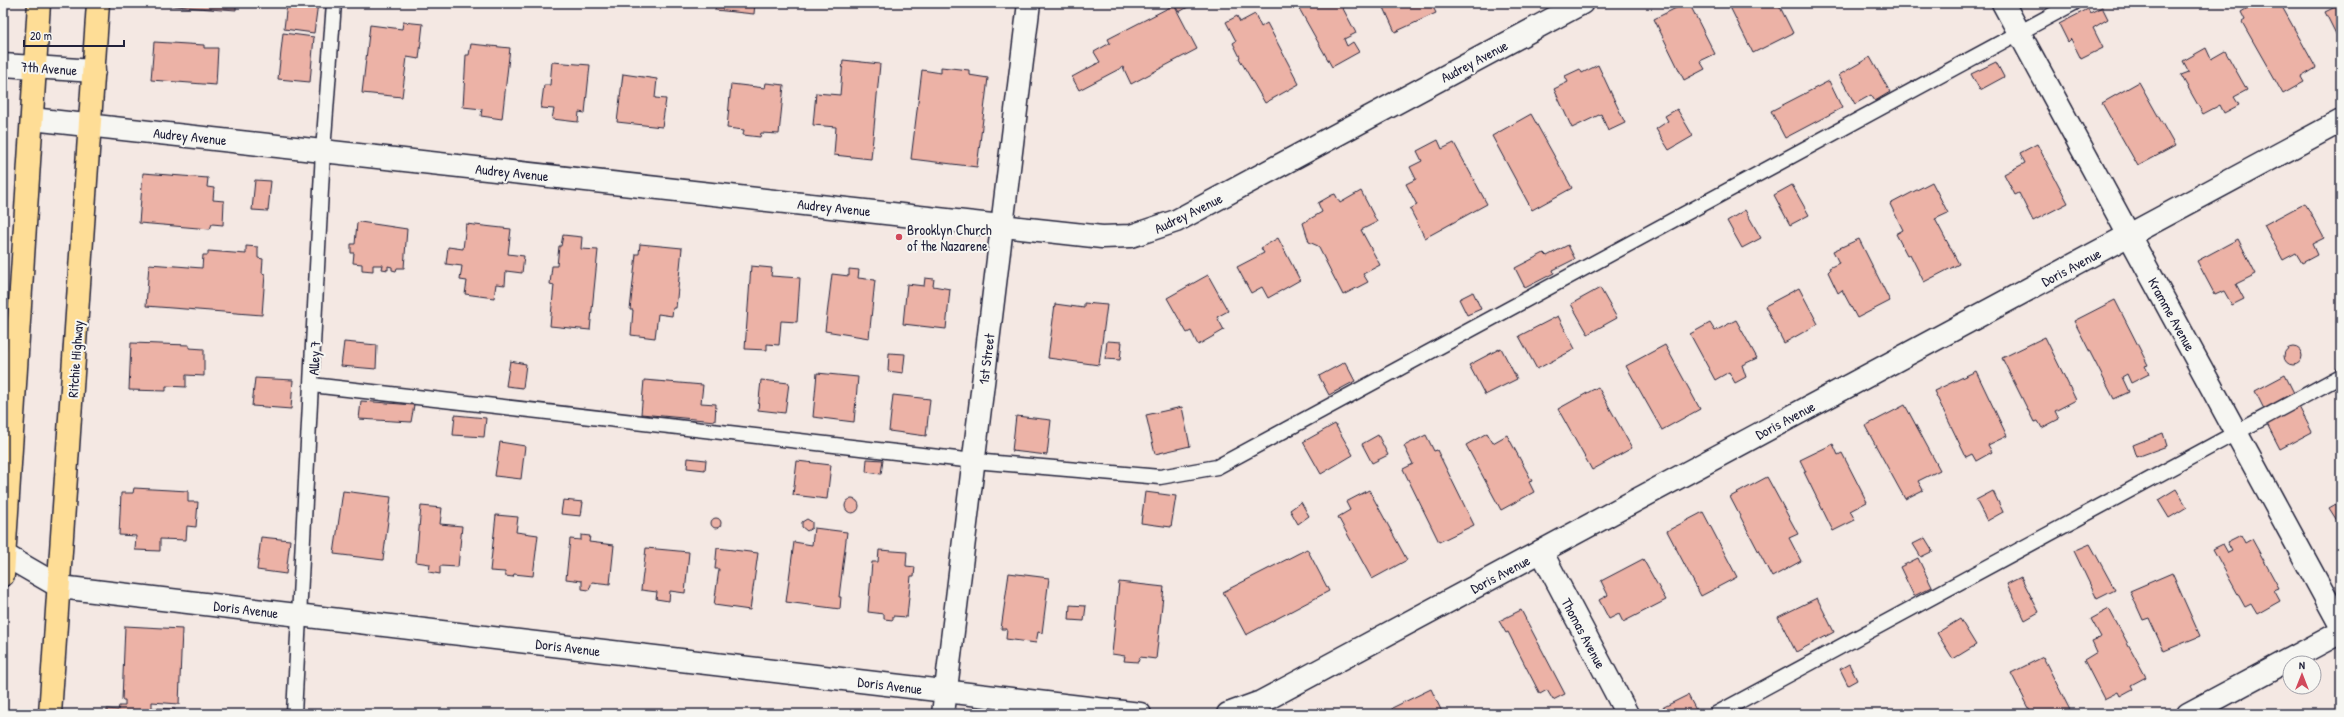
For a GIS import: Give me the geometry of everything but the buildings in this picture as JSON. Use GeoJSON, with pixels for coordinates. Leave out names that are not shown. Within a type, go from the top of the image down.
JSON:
{"type":"FeatureCollection","features":[{"type":"Feature","properties":{"kind":"main road"},"geometry":{"type":"LineString","coordinates":[[4,561],[39,3]]}},
{"type":"Feature","properties":{"kind":"main road","name":"Ritchie Highway"},"geometry":{"type":"LineString","coordinates":[[50,714],[60,587],[98,3]]}},
{"type":"Feature","properties":{"kind":"street","name":"1st Street"},"geometry":{"type":"LineString","coordinates":[[943,714],[1029,3]]}},
{"type":"Feature","properties":{"kind":"street","name":"Audrey Avenue"},"geometry":{"type":"LineString","coordinates":[[32,119],[1102,237],[1131,236],[1159,228],[1176,221],[1582,3]]}},
{"type":"Feature","properties":{"kind":"street","name":"Kramme Avenue"},"geometry":{"type":"LineString","coordinates":[[2003,3],[2341,626]]}},
{"type":"Feature","properties":{"kind":"street","name":"7th Avenue"},"geometry":{"type":"LineString","coordinates":[[3,65],[94,71]]}},
{"type":"Feature","properties":{"kind":"street","name":"Doris Avenue"},"geometry":{"type":"LineString","coordinates":[[1228,714],[1261,702],[2341,121]]}},
{"type":"Feature","properties":{"kind":"street","name":"Thomas Avenue"},"geometry":{"type":"LineString","coordinates":[[1541,551],[1627,714]]}},
{"type":"Feature","properties":{"kind":"street","name":"Doris Avenue"},"geometry":{"type":"LineString","coordinates":[[4,561],[60,587],[1140,714]]}},
{"type":"Feature","properties":{"kind":"street"},"geometry":{"type":"LineString","coordinates":[[2188,714],[2341,632]]}},
{"type":"Feature","properties":{"kind":"lane","name":"Alley 7"},"geometry":{"type":"LineString","coordinates":[[294,714],[323,151],[334,3]]}},
{"type":"Feature","properties":{"kind":"lane"},"geometry":{"type":"LineString","coordinates":[[312,385],[974,461],[1160,478],[1217,467],[2074,3]]}},
{"type":"Feature","properties":{"kind":"lane"},"geometry":{"type":"LineString","coordinates":[[1716,714],[2341,376]]}},
{"type":"Feature","properties":{"kind":"place","name":"Brooklyn Church of the Nazarene"},"geometry":{"type":"Point","coordinates":[899,237]}}]}
